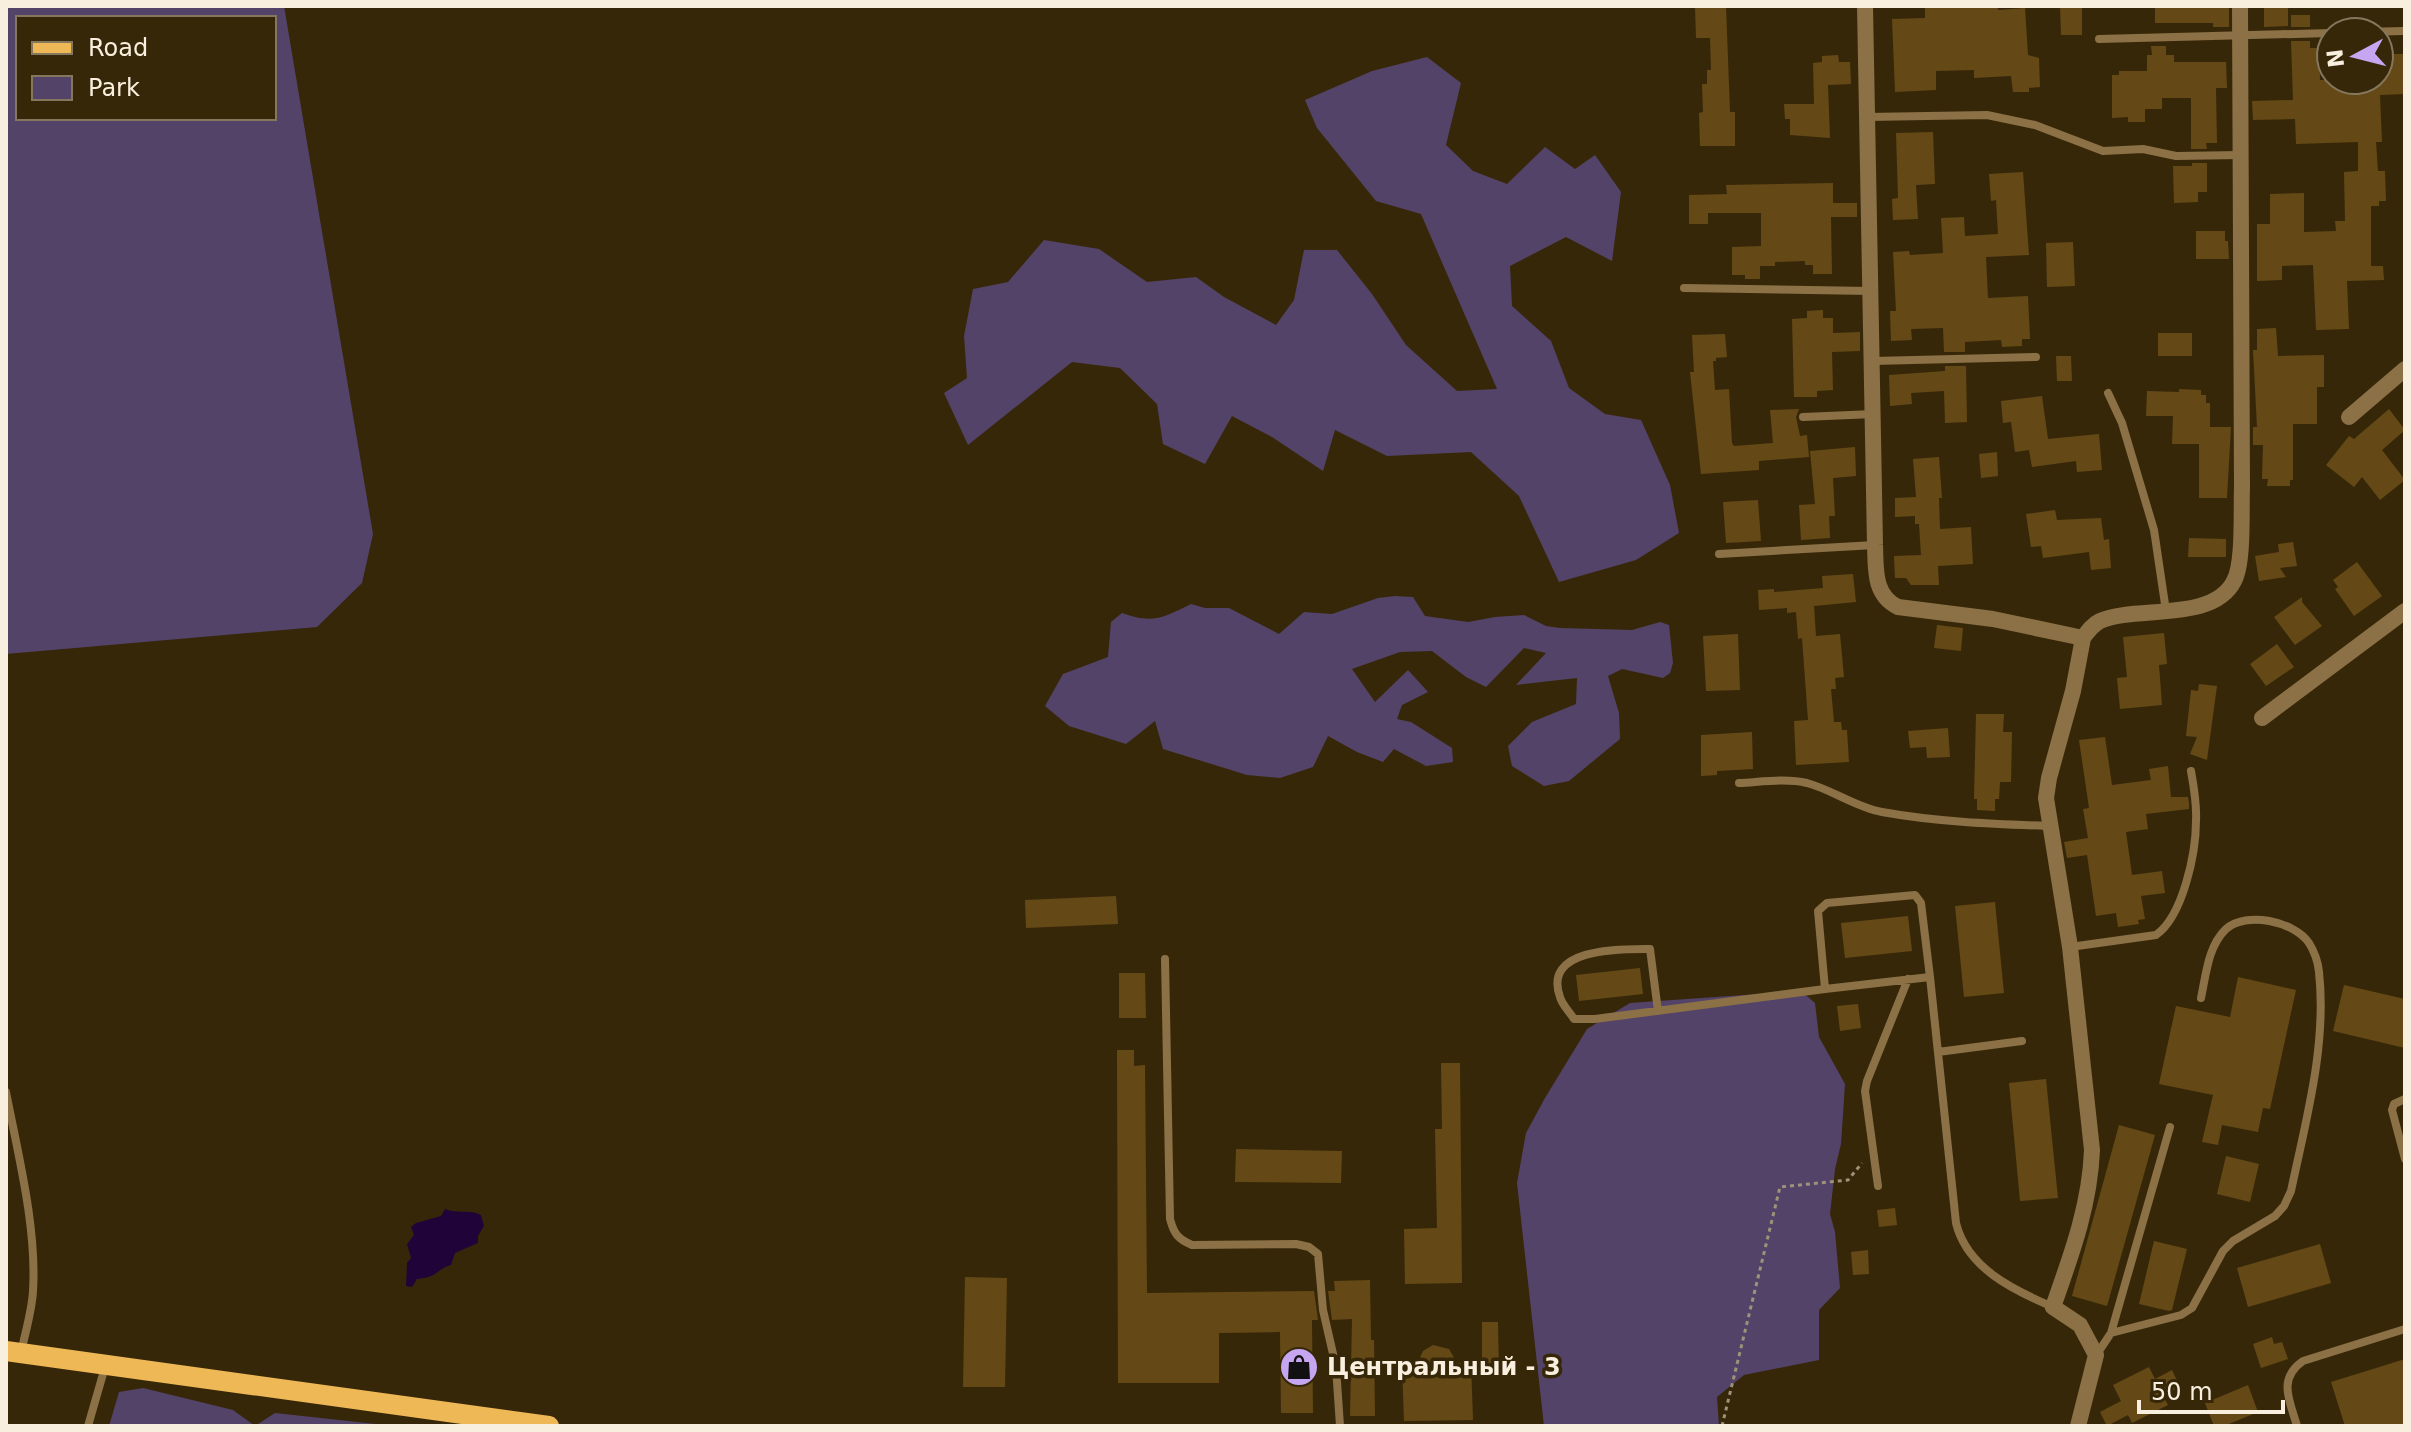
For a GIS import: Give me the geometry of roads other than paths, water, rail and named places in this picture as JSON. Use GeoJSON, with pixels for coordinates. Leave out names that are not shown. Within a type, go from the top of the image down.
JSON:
{"type":"FeatureCollection","features":[{"type":"Feature","properties":{"kind":"main road"},"geometry":{"type":"LineString","coordinates":[[14,1352],[549,1426]]}},
{"type":"Feature","properties":{"kind":"street"},"geometry":{"type":"LineString","coordinates":[[1865,6],[1875,545],[1881,593],[1888,602],[1898,607],[2015,623],[2083,638]]}},
{"type":"Feature","properties":{"kind":"street"},"geometry":{"type":"LineString","coordinates":[[2078,1426],[2096,1355],[2080,1325],[2053,1307],[2078,1234],[2092,1172],[2091,1123],[2070,947],[2046,798],[2083,638],[2091,627],[2101,621],[2210,603],[2223,595],[2234,582],[2239,565],[2242,488],[2240,6]]}},
{"type":"Feature","properties":{"kind":"street"},"geometry":{"type":"LineString","coordinates":[[2349,417],[2405,369]]}},
{"type":"Feature","properties":{"kind":"street"},"geometry":{"type":"LineString","coordinates":[[2262,718],[2405,611]]}},
{"type":"Feature","properties":{"kind":"lane"},"geometry":{"type":"LineString","coordinates":[[2099,39],[2315,34]]}},
{"type":"Feature","properties":{"kind":"lane"},"geometry":{"type":"LineString","coordinates":[[1867,117],[1987,115],[2018,120],[2103,151],[2143,149],[2176,156],[2240,155]]}},
{"type":"Feature","properties":{"kind":"lane"},"geometry":{"type":"LineString","coordinates":[[1684,288],[1871,291]]}},
{"type":"Feature","properties":{"kind":"lane"},"geometry":{"type":"LineString","coordinates":[[1873,361],[2036,357]]}},
{"type":"Feature","properties":{"kind":"lane"},"geometry":{"type":"LineString","coordinates":[[2108,393],[2122,423],[2154,530],[2166,612]]}},
{"type":"Feature","properties":{"kind":"lane"},"geometry":{"type":"LineString","coordinates":[[1803,417],[1874,414]]}},
{"type":"Feature","properties":{"kind":"lane"},"geometry":{"type":"LineString","coordinates":[[1719,554],[1875,545]]}},
{"type":"Feature","properties":{"kind":"lane"},"geometry":{"type":"LineString","coordinates":[[2070,947],[2156,935],[2173,917],[2194,845],[2196,805],[2191,771]]}},
{"type":"Feature","properties":{"kind":"lane"},"geometry":{"type":"LineString","coordinates":[[1739,783],[1797,781],[1810,783],[1857,805],[1884,813],[1970,823],[2049,826]]}},
{"type":"Feature","properties":{"kind":"lane"},"geometry":{"type":"LineString","coordinates":[[1825,989],[1817,917],[1822,905],[1915,895],[1921,903],[1960,1239],[1972,1259],[1985,1269],[2021,1294],[2053,1307]]}},
{"type":"Feature","properties":{"kind":"lane"},"geometry":{"type":"LineString","coordinates":[[2111,1333],[2181,1315],[2192,1308],[2223,1251],[2233,1241],[2275,1216],[2291,1191],[2312,1091],[2318,1038],[2319,973],[2316,957],[2308,941],[2297,932],[2280,924],[2244,920],[2233,924],[2216,941],[2201,998]]}},
{"type":"Feature","properties":{"kind":"lane"},"geometry":{"type":"LineString","coordinates":[[1658,1011],[1650,949],[1586,953],[1570,960],[1558,979],[1560,997],[1574,1019],[1595,1019],[1930,977]]}},
{"type":"Feature","properties":{"kind":"lane"},"geometry":{"type":"LineString","coordinates":[[1165,959],[1170,1219],[1173,1232],[1180,1240],[1192,1245],[1296,1244],[1309,1247],[1318,1254],[1323,1310],[1336,1367],[1340,1426]]}},
{"type":"Feature","properties":{"kind":"lane"},"geometry":{"type":"LineString","coordinates":[[1878,1186],[1865,1091],[1908,979]]}},
{"type":"Feature","properties":{"kind":"lane"},"geometry":{"type":"LineString","coordinates":[[1938,1052],[2022,1041]]}},
{"type":"Feature","properties":{"kind":"lane"},"geometry":{"type":"LineString","coordinates":[[6,1092],[33,1262],[33,1293],[14,1352]]}},
{"type":"Feature","properties":{"kind":"lane"},"geometry":{"type":"LineString","coordinates":[[2405,1099],[2394,1104],[2392,1110],[2405,1159]]}},
{"type":"Feature","properties":{"kind":"lane"},"geometry":{"type":"LineString","coordinates":[[2096,1355],[2111,1333],[2170,1127]]}},
{"type":"Feature","properties":{"kind":"lane"},"geometry":{"type":"LineString","coordinates":[[2297,1426],[2286,1386],[2294,1367],[2303,1361],[2405,1329]]}},
{"type":"Feature","properties":{"kind":"lane"},"geometry":{"type":"LineString","coordinates":[[88,1426],[105,1366]]}},
{"type":"Feature","properties":{"kind":"place","name":"Центральный - 3"},"geometry":{"type":"Point","coordinates":[1299,1367]}}]}
